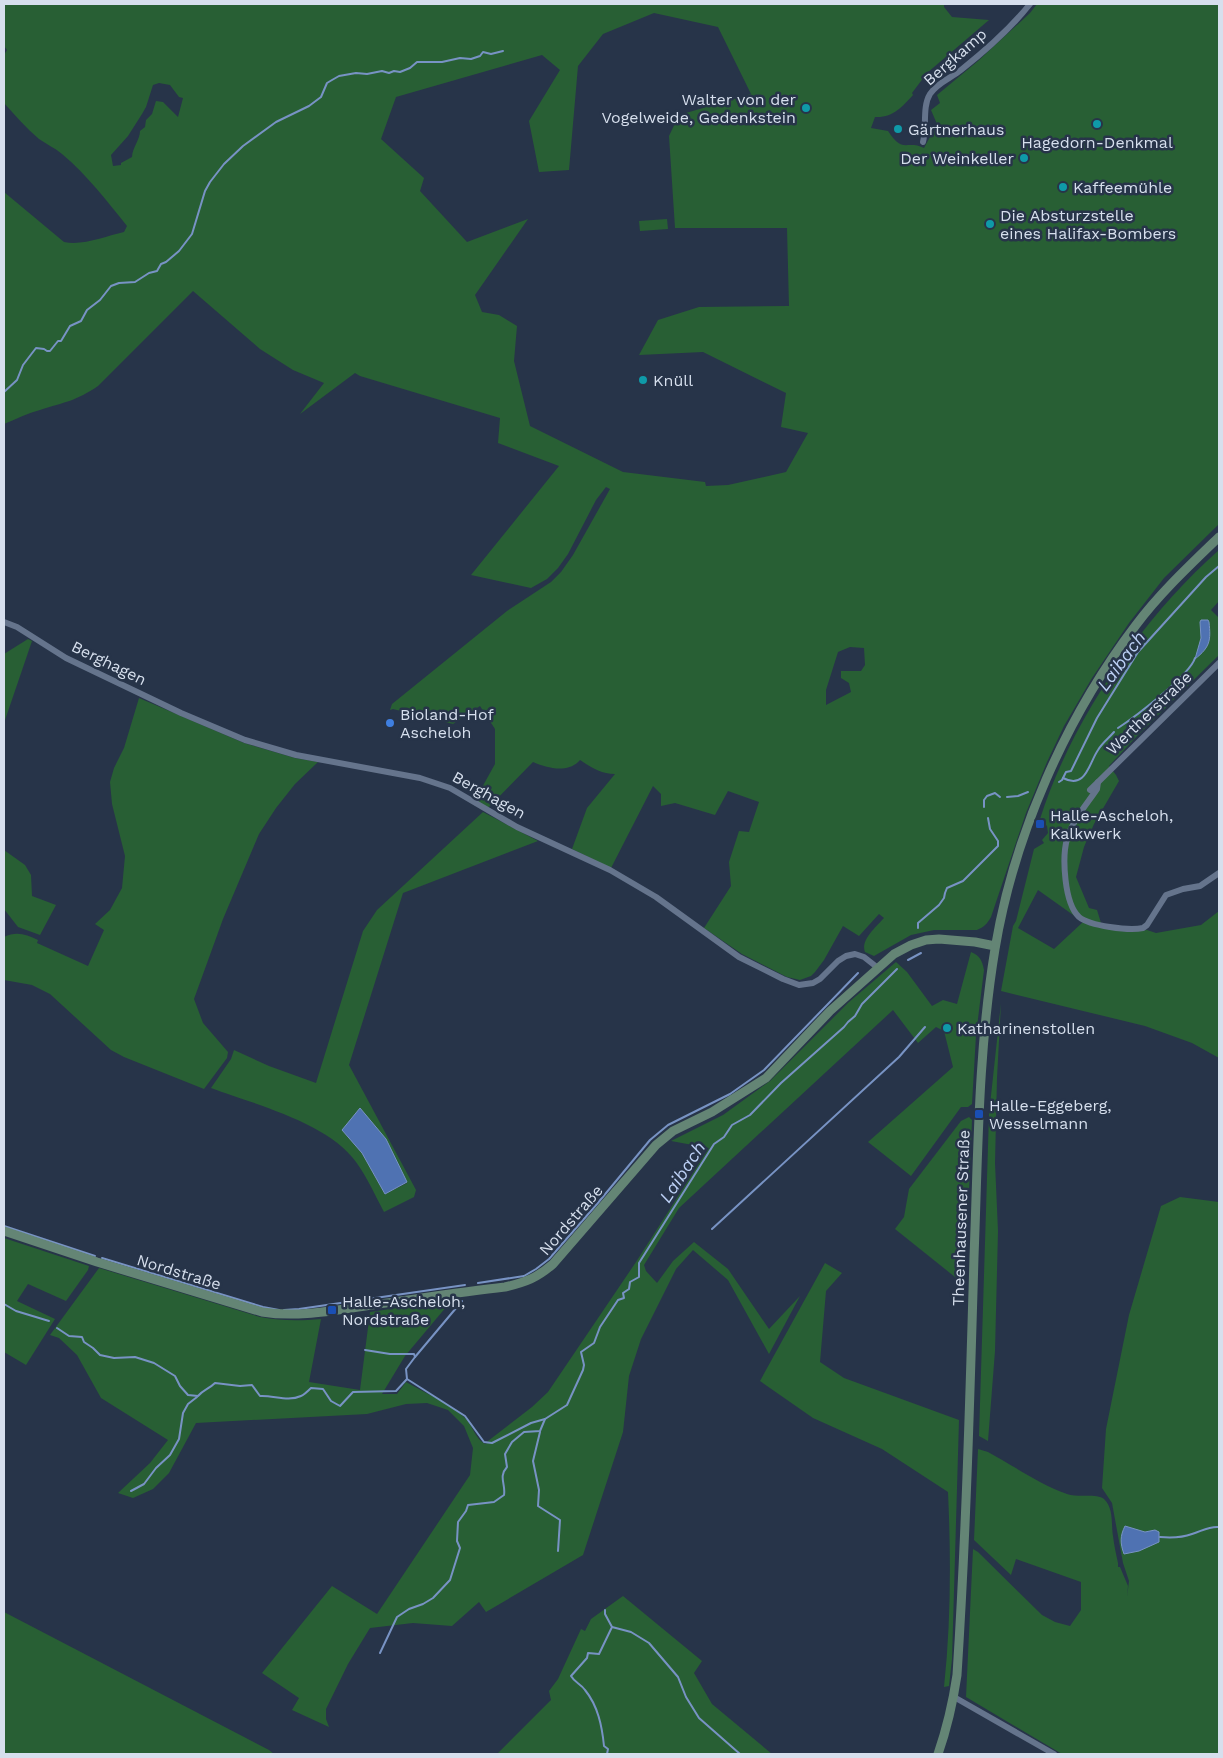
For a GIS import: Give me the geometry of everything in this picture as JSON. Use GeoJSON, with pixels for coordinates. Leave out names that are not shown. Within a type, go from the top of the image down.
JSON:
{"type":"FeatureCollection","features":[{"type":"Feature","properties":{"kind":"main road","name":"Theenhausener Straße"},"geometry":{"type":"LineString","coordinates":[[938,1754],[954,1697],[958,1652],[979,1114],[987,1006],[995,946],[1009,884],[1024,837],[1053,764],[1068,732],[1099,678],[1136,624],[1170,586],[1219,537]]}},
{"type":"Feature","properties":{"kind":"main road","name":"Nordstraße"},"geometry":{"type":"LineString","coordinates":[[4,1231],[243,1307],[279,1315],[298,1315],[335,1310],[505,1286],[527,1281],[540,1275],[553,1264],[656,1145],[673,1131],[712,1112],[766,1078],[830,1011],[894,954],[926,940],[939,939],[975,942],[995,946]]}},
{"type":"Feature","properties":{"kind":"street","name":"Bergkamp"},"geometry":{"type":"LineString","coordinates":[[923,142],[926,128],[926,107],[930,94],[971,62],[1004,32],[1030,4]]}},
{"type":"Feature","properties":{"kind":"street","name":"Berghagen"},"geometry":{"type":"LineString","coordinates":[[4,622],[16,627],[66,658],[245,740],[296,755],[420,778],[450,788],[517,827],[610,870],[656,897],[739,957],[783,979],[799,985],[813,983],[820,979],[838,961],[854,954],[864,957],[878,968]]}},
{"type":"Feature","properties":{"kind":"street","name":"Wertherstraße"},"geometry":{"type":"LineString","coordinates":[[1090,790],[1219,663]]}},
{"type":"Feature","properties":{"kind":"street","name":"Wertherstraße"},"geometry":{"type":"LineString","coordinates":[[1098,782],[1098,789],[1071,829],[1065,848],[1067,889],[1074,911],[1080,917],[1121,928],[1143,928],[1147,925],[1166,895],[1200,886],[1219,873]]}},
{"type":"Feature","properties":{"kind":"street"},"geometry":{"type":"LineString","coordinates":[[954,1697],[1054,1754]]}},
{"type":"Feature","properties":{"kind":"green space"},"geometry":{"type":"Polygon","coordinates":[[[4,4],[944,4],[944,7],[952,17],[989,20],[927,73],[912,93],[913,95],[901,107],[887,116],[875,117],[871,128],[888,131],[902,145],[924,148],[937,124],[931,110],[940,103],[937,95],[978,61],[1030,13],[1037,4],[1219,4],[1219,524],[1164,578],[1129,623],[1092,678],[1064,726],[1026,813],[991,917],[987,923],[977,930],[934,930],[911,935],[874,956],[865,952],[864,947],[867,938],[884,918],[879,914],[859,936],[843,926],[824,960],[811,976],[800,980],[787,977],[742,954],[704,928],[731,886],[729,862],[739,831],[749,832],[759,802],[728,791],[715,815],[675,803],[661,806],[661,794],[653,786],[611,868],[572,849],[587,808],[615,774],[601,772],[580,760],[570,767],[557,769],[533,762],[488,808],[475,800],[495,764],[495,729],[480,706],[453,724],[393,709],[390,710],[392,704],[507,611],[551,582],[573,555],[610,489],[606,487],[596,500],[568,554],[547,579],[531,588],[471,575],[559,466],[498,443],[500,418],[355,373],[300,414],[324,383],[293,370],[260,349],[193,291],[98,386],[77,398],[4,424],[4,192],[64,242],[79,243],[94,240],[124,232],[127,226],[96,188],[71,162],[34,135],[4,103],[4,55],[7,50],[4,46],[4,4]],[[654,13],[603,34],[578,66],[569,170],[539,172],[529,121],[560,70],[542,55],[396,97],[381,139],[424,178],[420,191],[467,242],[528,219],[475,295],[482,312],[499,315],[517,326],[514,361],[530,426],[623,472],[705,482],[706,486],[728,485],[786,472],[808,433],[781,427],[786,393],[703,352],[639,355],[658,320],[699,307],[789,306],[787,228],[675,228],[669,136],[679,115],[751,94],[718,27],[654,13]],[[159,83],[153,85],[142,114],[128,136],[111,155],[113,166],[121,165],[121,163],[132,157],[140,131],[145,127],[146,120],[152,114],[156,101],[163,102],[178,117],[183,98],[179,97],[170,85],[159,83]],[[850,647],[838,652],[826,690],[826,705],[851,692],[849,683],[841,678],[841,671],[861,671],[865,665],[864,648],[850,647]]]}},
{"type":"Feature","properties":{"kind":"green space"},"geometry":{"type":"Polygon","coordinates":[[[667,219],[668,229],[640,231],[639,221],[667,219]]]}},
{"type":"Feature","properties":{"kind":"green space"},"geometry":{"type":"Polygon","coordinates":[[[1219,550],[1219,601],[1211,610],[1219,618],[1219,655],[1109,766],[1119,781],[1094,824],[1084,847],[1076,877],[1089,908],[1097,910],[1101,923],[1156,933],[1201,925],[1219,911],[1219,1058],[1192,1043],[1145,1026],[1001,991],[1013,926],[1016,921],[1034,849],[1044,843],[1042,840],[1048,833],[1047,826],[1040,819],[1053,782],[1070,745],[1112,673],[1163,607],[1190,577],[1219,550]],[[1038,890],[1018,928],[1054,949],[1083,922],[1038,890]]]}},
{"type":"Feature","properties":{"kind":"green space"},"geometry":{"type":"Polygon","coordinates":[[[28,639],[32,641],[4,723],[4,654],[28,639]]]}},
{"type":"Feature","properties":{"kind":"green space"},"geometry":{"type":"Polygon","coordinates":[[[139,698],[244,743],[295,758],[318,762],[295,784],[259,834],[223,919],[194,999],[203,1023],[228,1052],[227,1058],[204,1089],[111,1050],[50,994],[32,985],[4,980],[4,937],[13,934],[34,938],[38,940],[37,943],[88,966],[104,930],[95,924],[110,910],[122,888],[125,856],[112,804],[110,782],[114,768],[124,748],[139,698]]]}},
{"type":"Feature","properties":{"kind":"green space"},"geometry":{"type":"Polygon","coordinates":[[[483,812],[538,841],[403,893],[349,1065],[416,1190],[414,1197],[384,1212],[356,1162],[344,1148],[328,1136],[289,1116],[211,1088],[231,1059],[234,1050],[269,1066],[316,1083],[363,931],[377,910],[483,812]],[[343,1131],[362,1153],[385,1194],[407,1183],[343,1131]]]}},
{"type":"Feature","properties":{"kind":"green space"},"geometry":{"type":"Polygon","coordinates":[[[4,850],[25,865],[31,875],[32,896],[56,905],[40,935],[18,927],[4,909],[4,850]]]}},
{"type":"Feature","properties":{"kind":"green space"},"geometry":{"type":"Polygon","coordinates":[[[971,952],[980,959],[984,970],[976,1035],[972,1104],[968,1107],[961,1107],[911,1176],[868,1142],[953,1067],[944,1031],[936,1027],[918,1043],[893,1010],[679,1208],[644,1265],[646,1271],[657,1283],[673,1261],[694,1242],[728,1269],[769,1329],[800,1296],[769,1354],[728,1280],[693,1250],[676,1269],[641,1339],[629,1376],[623,1432],[583,1555],[486,1612],[479,1602],[452,1626],[413,1623],[370,1628],[348,1664],[326,1709],[326,1719],[329,1727],[292,1710],[299,1698],[262,1673],[332,1586],[377,1614],[470,1475],[473,1448],[464,1426],[448,1410],[427,1403],[406,1404],[367,1414],[196,1423],[169,1473],[153,1489],[133,1498],[118,1493],[150,1463],[168,1440],[101,1398],[77,1355],[59,1338],[50,1335],[99,1268],[260,1317],[290,1320],[321,1319],[309,1382],[360,1390],[370,1312],[452,1300],[405,1356],[382,1394],[397,1394],[406,1382],[443,1402],[464,1417],[479,1439],[486,1444],[548,1392],[636,1262],[709,1148],[671,1141],[723,1115],[770,1081],[849,1002],[896,962],[907,972],[932,1006],[943,1000],[957,1004],[971,952]]]}},
{"type":"Feature","properties":{"kind":"green space"},"geometry":{"type":"Polygon","coordinates":[[[1001,1003],[995,1163],[998,1231],[995,1351],[988,1441],[979,1436],[989,1114],[1001,1003]]]}},
{"type":"Feature","properties":{"kind":"green space"},"geometry":{"type":"Polygon","coordinates":[[[969,1117],[972,1120],[965,1285],[895,1229],[904,1217],[909,1189],[961,1121],[969,1117]]]}},
{"type":"Feature","properties":{"kind":"green space"},"geometry":{"type":"Polygon","coordinates":[[[1180,1197],[1219,1202],[1219,1754],[1062,1754],[966,1697],[973,1549],[1042,1615],[1055,1622],[1070,1626],[1081,1610],[1081,1582],[1016,1559],[1011,1575],[974,1540],[978,1449],[988,1452],[1037,1480],[1067,1494],[1097,1496],[1104,1499],[1111,1512],[1118,1567],[1120,1567],[1128,1586],[1127,1597],[1129,1581],[1123,1563],[1112,1503],[1102,1488],[1106,1429],[1129,1315],[1161,1206],[1180,1197]]]}},
{"type":"Feature","properties":{"kind":"green space"},"geometry":{"type":"Polygon","coordinates":[[[4,1238],[89,1266],[66,1301],[28,1284],[17,1301],[55,1319],[26,1365],[4,1352],[4,1238]]]}},
{"type":"Feature","properties":{"kind":"green space"},"geometry":{"type":"Polygon","coordinates":[[[825,1263],[842,1273],[826,1291],[820,1362],[844,1378],[959,1420],[952,1659],[949,1686],[944,1687],[950,1590],[948,1492],[882,1449],[813,1418],[760,1381],[825,1263]]]}},
{"type":"Feature","properties":{"kind":"green space"},"geometry":{"type":"Polygon","coordinates":[[[623,1596],[702,1661],[694,1673],[712,1704],[772,1754],[497,1754],[551,1700],[549,1691],[558,1679],[581,1629],[585,1631],[591,1619],[623,1596]]]}},
{"type":"Feature","properties":{"kind":"green space"},"geometry":{"type":"Polygon","coordinates":[[[4,1612],[269,1750],[274,1754],[4,1754],[4,1612]]]}},
{"type":"Feature","properties":{"kind":"water"},"geometry":{"type":"Polygon","coordinates":[[[1201,620],[1208,620],[1210,634],[1207,647],[1195,659],[1201,638],[1201,620]]]}},
{"type":"Feature","properties":{"kind":"water"},"geometry":{"type":"Polygon","coordinates":[[[360,1108],[386,1139],[407,1182],[385,1194],[362,1153],[342,1130],[360,1108]]]}},
{"type":"Feature","properties":{"kind":"water"},"geometry":{"type":"Polygon","coordinates":[[[1125,1526],[1145,1532],[1155,1530],[1159,1532],[1159,1542],[1139,1551],[1124,1554],[1121,1540],[1125,1526]]]}},
{"type":"Feature","properties":{"kind":"waterway"},"geometry":{"type":"LineString","coordinates":[[4,392],[17,380],[23,365],[36,348],[50,351],[58,341],[61,341],[70,326],[81,321],[87,310],[100,300],[111,286],[119,283],[135,282],[149,273],[157,271],[161,264],[179,251],[192,234],[205,191],[224,164],[243,146],[276,122],[309,106],[321,97],[327,83],[339,76],[382,71],[389,73],[394,71],[400,72],[410,68],[417,62],[442,62],[460,58],[471,59],[480,56],[483,52],[491,54],[503,51]]}},
{"type":"Feature","properties":{"kind":"waterway","name":"Laibach"},"geometry":{"type":"LineString","coordinates":[[1059,782],[1066,772],[1071,771],[1097,718],[1138,652],[1206,577],[1219,566]]}},
{"type":"Feature","properties":{"kind":"waterway"},"geometry":{"type":"LineString","coordinates":[[1118,728],[1149,706],[1173,685],[1195,658]]}},
{"type":"Feature","properties":{"kind":"waterway"},"geometry":{"type":"LineString","coordinates":[[1063,778],[1071,781],[1077,781],[1082,778],[1100,747],[1114,732]]}},
{"type":"Feature","properties":{"kind":"waterway","name":"Laibach"},"geometry":{"type":"LineString","coordinates":[[1007,797],[1018,796],[1028,792]]}},
{"type":"Feature","properties":{"kind":"waterway","name":"Laibach"},"geometry":{"type":"LineString","coordinates":[[984,807],[984,800],[987,796],[995,793],[1000,797]]}},
{"type":"Feature","properties":{"kind":"waterway","name":"Laibach"},"geometry":{"type":"LineString","coordinates":[[918,928],[918,923],[939,905],[944,898],[947,888],[963,881],[998,846],[998,841],[990,829],[988,818]]}},
{"type":"Feature","properties":{"kind":"waterway","name":"Laibach"},"geometry":{"type":"LineString","coordinates":[[908,960],[921,953]]}},
{"type":"Feature","properties":{"kind":"waterway","name":"Laibach"},"geometry":{"type":"LineString","coordinates":[[57,1328],[69,1336],[82,1337],[84,1342],[100,1355],[114,1358],[135,1357],[154,1363],[175,1376],[180,1386],[188,1395],[198,1396],[215,1383],[240,1386],[252,1385],[260,1396],[286,1398],[296,1398],[305,1394],[311,1388],[323,1389],[331,1401],[340,1406],[353,1392],[396,1391],[407,1379],[465,1416],[484,1442],[492,1443],[531,1423],[545,1419],[567,1405],[583,1370],[584,1365],[581,1352],[594,1343],[600,1327],[618,1300],[624,1298],[623,1293],[629,1289],[630,1282],[639,1277],[639,1263],[714,1144],[724,1137],[732,1125],[750,1115],[781,1083],[844,1027],[855,1016],[862,1004],[897,969]]}},
{"type":"Feature","properties":{"kind":"waterway"},"geometry":{"type":"LineString","coordinates":[[478,1283],[524,1276],[549,1259],[650,1140],[668,1125],[730,1094],[764,1070],[858,973]]}},
{"type":"Feature","properties":{"kind":"waterway"},"geometry":{"type":"LineString","coordinates":[[712,1229],[899,1057],[925,1027]]}},
{"type":"Feature","properties":{"kind":"waterway"},"geometry":{"type":"LineString","coordinates":[[4,1226],[95,1256]]}},
{"type":"Feature","properties":{"kind":"waterway"},"geometry":{"type":"LineString","coordinates":[[102,1258],[263,1307],[279,1310]]}},
{"type":"Feature","properties":{"kind":"waterway"},"geometry":{"type":"LineString","coordinates":[[284,1310],[465,1285]]}},
{"type":"Feature","properties":{"kind":"waterway"},"geometry":{"type":"LineString","coordinates":[[415,1357],[462,1301]]}},
{"type":"Feature","properties":{"kind":"waterway","name":"Laibach"},"geometry":{"type":"LineString","coordinates":[[4,1304],[16,1311],[49,1321]]}},
{"type":"Feature","properties":{"kind":"waterway","name":"Laibach"},"geometry":{"type":"LineString","coordinates":[[365,1350],[390,1354],[414,1354],[415,1357],[406,1369],[407,1379]]}},
{"type":"Feature","properties":{"kind":"waterway","name":"Laibach"},"geometry":{"type":"LineString","coordinates":[[131,1491],[144,1484],[156,1468],[170,1455],[179,1439],[183,1413],[188,1404],[197,1397]]}},
{"type":"Feature","properties":{"kind":"waterway","name":"Laibach"},"geometry":{"type":"LineString","coordinates":[[380,1653],[397,1617],[433,1598],[450,1580],[460,1548],[457,1541],[458,1522],[468,1505],[494,1502],[504,1495],[503,1474],[507,1467],[505,1454],[512,1442],[524,1432],[540,1431],[545,1419]]}},
{"type":"Feature","properties":{"kind":"waterway","name":"Laibach"},"geometry":{"type":"LineString","coordinates":[[540,1432],[533,1461],[539,1490],[538,1506],[560,1520],[558,1551]]}},
{"type":"Feature","properties":{"kind":"waterway"},"geometry":{"type":"LineString","coordinates":[[1160,1537],[1180,1537],[1209,1528],[1219,1527]]}},
{"type":"Feature","properties":{"kind":"waterway","name":"Laibach"},"geometry":{"type":"LineString","coordinates":[[605,1610],[605,1614],[612,1627],[599,1654],[588,1653],[587,1658],[571,1676],[583,1688],[596,1709],[601,1724],[604,1746],[608,1749],[607,1754]]}},
{"type":"Feature","properties":{"kind":"waterway"},"geometry":{"type":"LineString","coordinates":[[612,1627],[631,1632],[649,1643],[678,1677],[686,1697],[699,1718],[740,1754]]}},
{"type":"Feature","properties":{"kind":"place","name":"Walter von der Vogelweide, Gedenkstein"},"geometry":{"type":"Point","coordinates":[806,108]}},
{"type":"Feature","properties":{"kind":"place","name":"Hagedorn-Denkmal"},"geometry":{"type":"Point","coordinates":[1097,124]}},
{"type":"Feature","properties":{"kind":"place","name":"Gärtnerhaus"},"geometry":{"type":"Point","coordinates":[898,129]}},
{"type":"Feature","properties":{"kind":"place","name":"Der Weinkeller"},"geometry":{"type":"Point","coordinates":[1024,158]}},
{"type":"Feature","properties":{"kind":"place","name":"Kaffeemühle"},"geometry":{"type":"Point","coordinates":[1063,187]}},
{"type":"Feature","properties":{"kind":"place","name":"Die Absturzstelle eines Halifax-Bombers"},"geometry":{"type":"Point","coordinates":[990,224]}},
{"type":"Feature","properties":{"kind":"place","name":"Knüll"},"geometry":{"type":"Point","coordinates":[643,380]}},
{"type":"Feature","properties":{"kind":"place","name":"Bioland-Hof Ascheloh"},"geometry":{"type":"Point","coordinates":[390,723]}},
{"type":"Feature","properties":{"kind":"place","name":"Halle-Ascheloh, Kalkwerk"},"geometry":{"type":"Point","coordinates":[1040,824]}},
{"type":"Feature","properties":{"kind":"place","name":"Katharinenstollen"},"geometry":{"type":"Point","coordinates":[947,1028]}},
{"type":"Feature","properties":{"kind":"place","name":"Halle-Eggeberg, Wesselmann"},"geometry":{"type":"Point","coordinates":[979,1114]}},
{"type":"Feature","properties":{"kind":"place","name":"Halle-Ascheloh, Nordstraße"},"geometry":{"type":"Point","coordinates":[332,1310]}}]}
